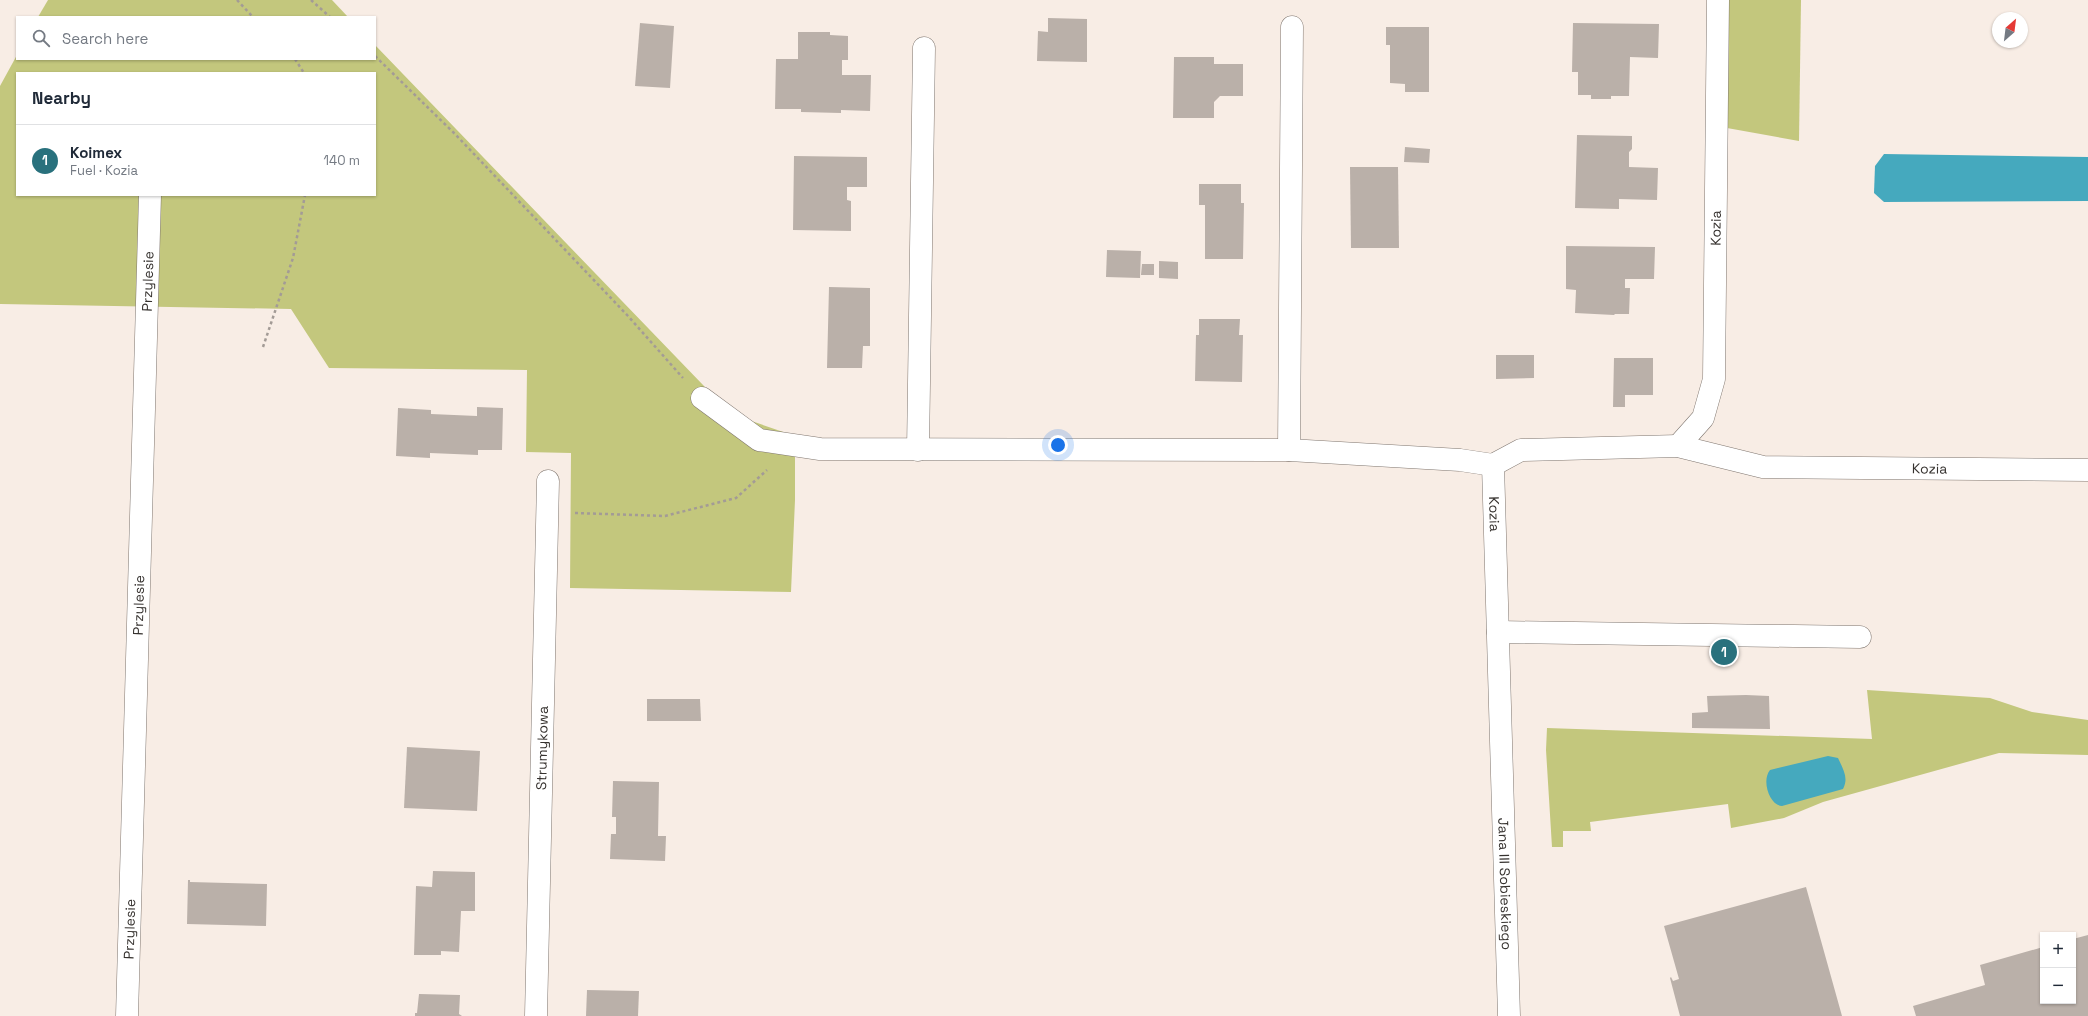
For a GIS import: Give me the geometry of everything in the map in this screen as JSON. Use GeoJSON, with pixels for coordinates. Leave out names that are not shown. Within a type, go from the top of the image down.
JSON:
{"type":"FeatureCollection","features":[{"type":"Feature","properties":{"kind":"street","name":"Kozia"},"geometry":{"type":"LineString","coordinates":[[1678,446],[1703,418],[1714,379],[1718,0]]}},
{"type":"Feature","properties":{"kind":"street"},"geometry":{"type":"LineString","coordinates":[[1289,450],[1292,27]]}},
{"type":"Feature","properties":{"kind":"street"},"geometry":{"type":"LineString","coordinates":[[918,450],[924,48]]}},
{"type":"Feature","properties":{"kind":"street","name":"Przylesie"},"geometry":{"type":"LineString","coordinates":[[128,1016],[150,196]]}},
{"type":"Feature","properties":{"kind":"street"},"geometry":{"type":"LineString","coordinates":[[702,398],[760,440],[820,449],[1289,450],[1460,460],[1492,465]]}},
{"type":"Feature","properties":{"kind":"street","name":"Kozia"},"geometry":{"type":"LineString","coordinates":[[1501,752],[1492,465],[1521,450],[1678,446],[1763,467],[2088,470]]}},
{"type":"Feature","properties":{"kind":"street","name":"Strumykowa"},"geometry":{"type":"LineString","coordinates":[[536,1016],[549,512],[548,481]]}},
{"type":"Feature","properties":{"kind":"street"},"geometry":{"type":"LineString","coordinates":[[1498,632],[1860,638]]}},
{"type":"Feature","properties":{"kind":"street","name":"Jana III Sobieskiego"},"geometry":{"type":"LineString","coordinates":[[1501,752],[1509,1016]]}},
{"type":"Feature","properties":{"kind":"path"},"geometry":{"type":"LineString","coordinates":[[237,0],[252,16]]}},
{"type":"Feature","properties":{"kind":"path"},"geometry":{"type":"LineString","coordinates":[[311,0],[329,16]]}},
{"type":"Feature","properties":{"kind":"path"},"geometry":{"type":"LineString","coordinates":[[376,57],[455,134],[628,316],[702,398]]}},
{"type":"Feature","properties":{"kind":"path"},"geometry":{"type":"LineString","coordinates":[[296,60],[303,72]]}},
{"type":"Feature","properties":{"kind":"path"},"geometry":{"type":"LineString","coordinates":[[262,347],[293,258],[305,196]]}},
{"type":"Feature","properties":{"kind":"path"},"geometry":{"type":"LineString","coordinates":[[549,512],[665,516],[736,498],[794,446]]}},
{"type":"Feature","properties":{"kind":"green space"},"geometry":{"type":"Polygon","coordinates":[[[48,0],[332,0],[347,16],[39,16],[48,0]]]}},
{"type":"Feature","properties":{"kind":"green space"},"geometry":{"type":"Polygon","coordinates":[[[1728,0],[1801,0],[1799,141],[1727,128],[1728,0]]]}},
{"type":"Feature","properties":{"kind":"green space"},"geometry":{"type":"Polygon","coordinates":[[[376,46],[731,414],[795,436],[795,500],[791,592],[570,588],[571,453],[526,452],[527,370],[329,368],[291,309],[0,304],[0,86],[16,57],[16,60],[376,60],[376,46]]]}},
{"type":"Feature","properties":{"kind":"green space"},"geometry":{"type":"Polygon","coordinates":[[[1867,690],[1990,698],[2032,712],[2088,720],[2088,755],[1999,753],[1823,802],[1784,818],[1731,828],[1728,804],[1590,822],[1591,831],[1563,831],[1563,847],[1552,847],[1546,750],[1547,728],[1872,739],[1867,690]]]}},
{"type":"Feature","properties":{"kind":"water"},"geometry":{"type":"Polygon","coordinates":[[[1884,154],[2088,157],[2088,201],[1884,202],[1874,193],[1875,166],[1884,154]]]}},
{"type":"Feature","properties":{"kind":"water"},"geometry":{"type":"Polygon","coordinates":[[[1828,756],[1838,758],[1842,766],[1845,774],[1845,785],[1843,789],[1782,806],[1774,802],[1768,792],[1766,780],[1770,770],[1828,756]]]}},
{"type":"Feature","properties":{"kind":"building"},"geometry":{"type":"Polygon","coordinates":[[[1048,18],[1087,19],[1087,62],[1037,61],[1038,31],[1048,32],[1048,18]]]}},
{"type":"Feature","properties":{"kind":"building"},"geometry":{"type":"Polygon","coordinates":[[[640,23],[674,26],[670,88],[635,86],[640,23]]]}},
{"type":"Feature","properties":{"kind":"building"},"geometry":{"type":"Polygon","coordinates":[[[1573,23],[1659,24],[1658,58],[1630,57],[1629,96],[1611,96],[1611,99],[1591,99],[1591,95],[1578,95],[1578,72],[1572,72],[1573,23]]]}},
{"type":"Feature","properties":{"kind":"building"},"geometry":{"type":"Polygon","coordinates":[[[1386,27],[1429,27],[1429,92],[1405,92],[1405,84],[1390,83],[1390,45],[1386,45],[1386,27]]]}},
{"type":"Feature","properties":{"kind":"building"},"geometry":{"type":"Polygon","coordinates":[[[798,32],[830,32],[830,35],[848,36],[848,60],[842,60],[842,75],[871,75],[870,111],[841,110],[841,113],[801,112],[801,109],[775,109],[776,59],[798,59],[798,32]]]}},
{"type":"Feature","properties":{"kind":"building"},"geometry":{"type":"Polygon","coordinates":[[[1174,57],[1214,57],[1214,64],[1243,64],[1243,96],[1220,96],[1214,102],[1214,118],[1173,118],[1174,57]]]}},
{"type":"Feature","properties":{"kind":"building"},"geometry":{"type":"Polygon","coordinates":[[[1577,135],[1632,136],[1632,149],[1629,152],[1629,167],[1658,168],[1657,200],[1619,199],[1619,209],[1575,208],[1577,135]]]}},
{"type":"Feature","properties":{"kind":"building"},"geometry":{"type":"Polygon","coordinates":[[[1405,147],[1430,149],[1429,163],[1404,162],[1405,147]]]}},
{"type":"Feature","properties":{"kind":"building"},"geometry":{"type":"Polygon","coordinates":[[[794,156],[867,157],[867,187],[847,187],[847,200],[851,201],[851,231],[793,230],[794,156]]]}},
{"type":"Feature","properties":{"kind":"building"},"geometry":{"type":"Polygon","coordinates":[[[1350,167],[1398,167],[1399,248],[1351,248],[1350,167]]]}},
{"type":"Feature","properties":{"kind":"building"},"geometry":{"type":"Polygon","coordinates":[[[1199,184],[1241,184],[1241,203],[1244,203],[1243,259],[1205,259],[1205,205],[1199,205],[1199,184]]]}},
{"type":"Feature","properties":{"kind":"building"},"geometry":{"type":"Polygon","coordinates":[[[1566,246],[1655,247],[1654,279],[1625,279],[1625,288],[1630,288],[1629,314],[1614,315],[1575,313],[1576,290],[1566,289],[1566,246]]]}},
{"type":"Feature","properties":{"kind":"building"},"geometry":{"type":"Polygon","coordinates":[[[1107,250],[1141,251],[1140,278],[1106,277],[1107,250]]]}},
{"type":"Feature","properties":{"kind":"building"},"geometry":{"type":"Polygon","coordinates":[[[1159,261],[1178,262],[1178,279],[1159,278],[1159,261]]]}},
{"type":"Feature","properties":{"kind":"building"},"geometry":{"type":"Polygon","coordinates":[[[1142,264],[1154,264],[1154,275],[1141,275],[1142,264]]]}},
{"type":"Feature","properties":{"kind":"building"},"geometry":{"type":"Polygon","coordinates":[[[829,287],[870,288],[870,346],[863,346],[862,368],[827,368],[829,287]]]}},
{"type":"Feature","properties":{"kind":"building"},"geometry":{"type":"Polygon","coordinates":[[[1199,319],[1240,319],[1239,335],[1243,335],[1242,382],[1195,381],[1196,335],[1199,335],[1199,319]]]}},
{"type":"Feature","properties":{"kind":"building"},"geometry":{"type":"Polygon","coordinates":[[[1496,355],[1534,355],[1534,378],[1496,379],[1496,355]]]}},
{"type":"Feature","properties":{"kind":"building"},"geometry":{"type":"Polygon","coordinates":[[[1614,358],[1653,358],[1653,395],[1625,395],[1625,407],[1613,407],[1614,358]]]}},
{"type":"Feature","properties":{"kind":"building"},"geometry":{"type":"Polygon","coordinates":[[[477,407],[503,408],[502,450],[478,450],[478,455],[430,453],[430,458],[396,456],[398,408],[431,410],[431,414],[477,416],[477,407]]]}},
{"type":"Feature","properties":{"kind":"building"},"geometry":{"type":"Polygon","coordinates":[[[1707,696],[1769,696],[1770,729],[1692,728],[1692,713],[1708,712],[1707,696]]]}},
{"type":"Feature","properties":{"kind":"building"},"geometry":{"type":"Polygon","coordinates":[[[647,699],[700,699],[701,721],[647,721],[647,699]]]}},
{"type":"Feature","properties":{"kind":"building"},"geometry":{"type":"Polygon","coordinates":[[[407,747],[480,751],[477,811],[404,808],[407,747]]]}},
{"type":"Feature","properties":{"kind":"building"},"geometry":{"type":"Polygon","coordinates":[[[613,781],[659,782],[658,836],[666,836],[665,861],[610,859],[611,834],[616,834],[616,817],[612,817],[613,781]]]}},
{"type":"Feature","properties":{"kind":"building"},"geometry":{"type":"Polygon","coordinates":[[[433,871],[475,872],[475,911],[461,911],[459,952],[441,951],[441,955],[414,955],[416,886],[432,887],[433,871]]]}},
{"type":"Feature","properties":{"kind":"building"},"geometry":{"type":"Polygon","coordinates":[[[188,880],[190,880],[190,882],[267,884],[266,926],[187,924],[188,880]]]}},
{"type":"Feature","properties":{"kind":"building"},"geometry":{"type":"Polygon","coordinates":[[[1806,887],[1842,1016],[1680,1016],[1670,978],[1671,977],[1673,981],[1679,979],[1664,926],[1806,887]]]}},
{"type":"Feature","properties":{"kind":"building"},"geometry":{"type":"Polygon","coordinates":[[[2088,935],[2088,1016],[1916,1016],[1913,1006],[1985,985],[1980,965],[2040,948],[2040,1004],[2076,1004],[2076,938],[2088,935]]]}},
{"type":"Feature","properties":{"kind":"building"},"geometry":{"type":"Polygon","coordinates":[[[587,990],[639,991],[638,1016],[586,1016],[587,990]]]}},
{"type":"Feature","properties":{"kind":"building"},"geometry":{"type":"Polygon","coordinates":[[[419,994],[460,995],[459,1014],[462,1016],[415,1016],[415,1013],[417,1013],[419,994]]]}},
{"type":"Feature","properties":{"kind":"place","name":"Koimex"},"geometry":{"type":"Point","coordinates":[1724,652]}}]}
